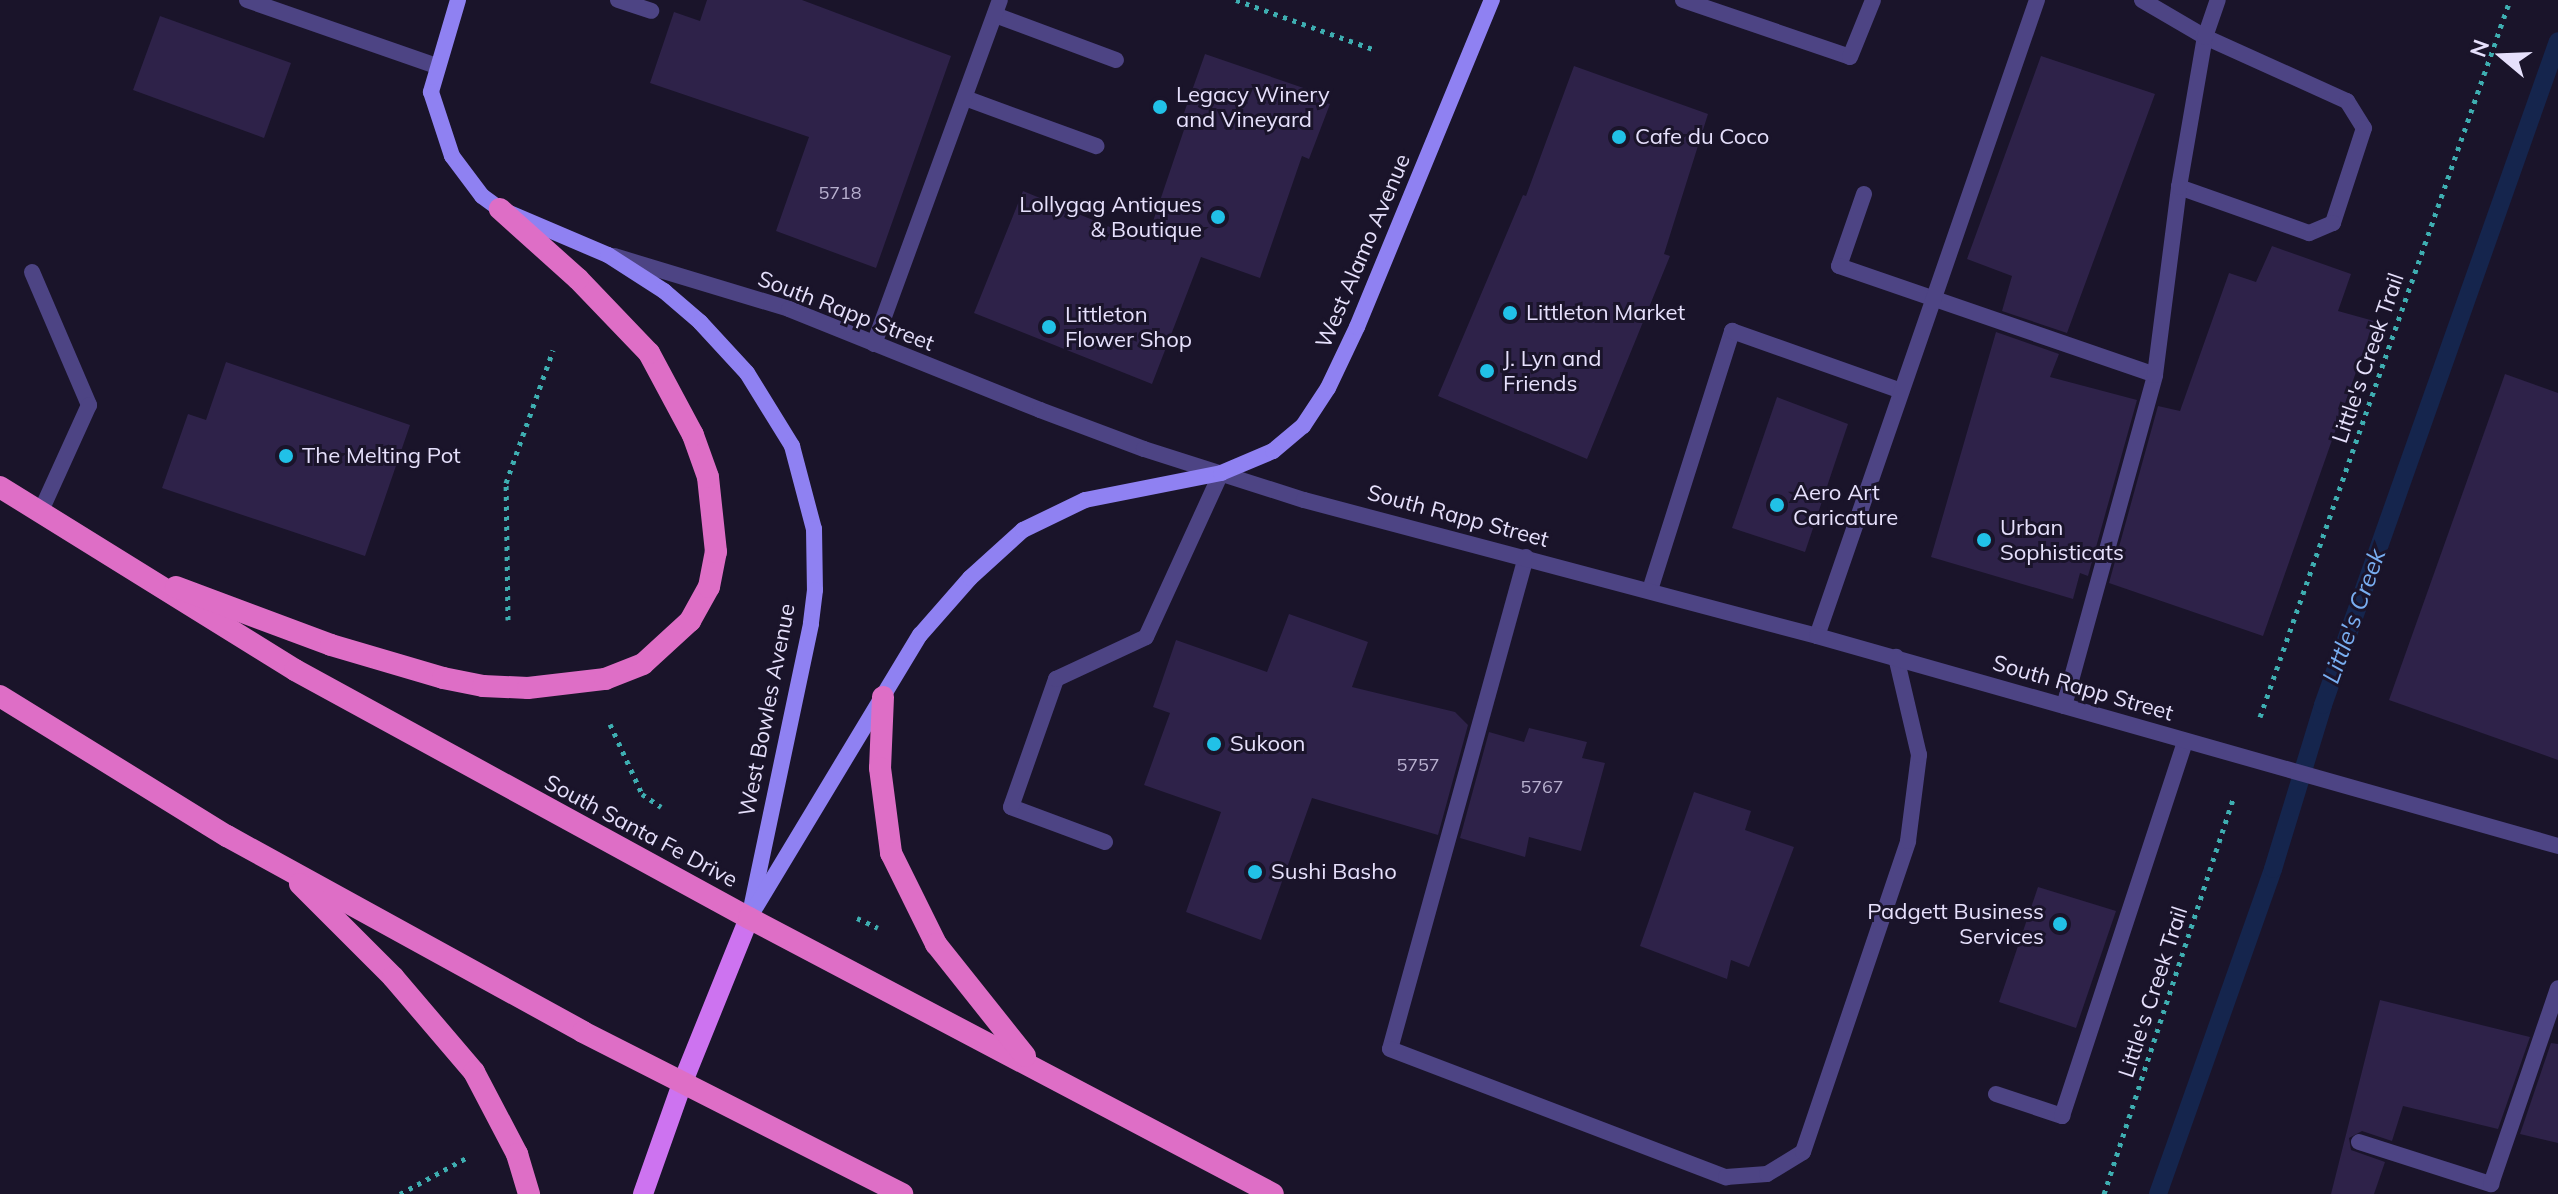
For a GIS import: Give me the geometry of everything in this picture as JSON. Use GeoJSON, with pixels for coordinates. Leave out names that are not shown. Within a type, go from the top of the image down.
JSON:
{"type":"FeatureCollection","features":[{"type":"Feature","properties":{"kind":"highway"},"geometry":{"type":"LineString","coordinates":[[126,568],[331,645],[443,678],[483,686],[542,687],[605,679],[643,664],[663,649],[690,621],[709,587],[716,552],[708,477],[693,435],[649,353],[578,279],[500,209]]}},
{"type":"Feature","properties":{"kind":"highway","name":"South Santa Fe Drive"},"geometry":{"type":"LineString","coordinates":[[0,487],[126,568],[295,670],[749,918],[1031,1063],[1273,1194]]}},
{"type":"Feature","properties":{"kind":"highway"},"geometry":{"type":"LineString","coordinates":[[0,696],[282,866],[682,1084],[902,1194]]}},
{"type":"Feature","properties":{"kind":"highway"},"geometry":{"type":"LineString","coordinates":[[883,697],[880,768],[891,853],[936,944],[1031,1063]]}},
{"type":"Feature","properties":{"kind":"highway"},"geometry":{"type":"LineString","coordinates":[[282,866],[393,977],[474,1072],[517,1154],[529,1194]]}},
{"type":"Feature","properties":{"kind":"main road"},"geometry":{"type":"LineString","coordinates":[[437,66],[458,0]]}},
{"type":"Feature","properties":{"kind":"main road","name":"West Alamo Avenue"},"geometry":{"type":"LineString","coordinates":[[1221,473],[1281,445],[1303,426],[1328,388],[1357,327],[1492,0]]}},
{"type":"Feature","properties":{"kind":"main road","name":"South Rapp Street"},"geometry":{"type":"LineString","coordinates":[[437,66],[431,92],[452,156],[482,196],[500,209],[608,255]]}},
{"type":"Feature","properties":{"kind":"main road","name":"West Bowles Avenue"},"geometry":{"type":"LineString","coordinates":[[608,255],[664,291],[700,322],[747,373],[792,446],[809,505],[815,552],[811,624],[749,918]]}},
{"type":"Feature","properties":{"kind":"main road","name":"West Bowles Avenue"},"geometry":{"type":"LineString","coordinates":[[643,1194],[682,1084],[749,918],[920,635],[970,578],[1023,530],[1085,500],[1221,473]]}},
{"type":"Feature","properties":{"kind":"street"},"geometry":{"type":"LineString","coordinates":[[247,0],[274,4],[437,66]]}},
{"type":"Feature","properties":{"kind":"street"},"geometry":{"type":"LineString","coordinates":[[618,0],[651,11]]}},
{"type":"Feature","properties":{"kind":"street"},"geometry":{"type":"LineString","coordinates":[[1683,0],[1850,57],[1873,0]]}},
{"type":"Feature","properties":{"kind":"street"},"geometry":{"type":"LineString","coordinates":[[1817,636],[2037,0]]}},
{"type":"Feature","properties":{"kind":"street"},"geometry":{"type":"LineString","coordinates":[[2142,0],[2205,37],[2347,101],[2364,128],[2333,223],[2309,233],[2179,187]]}},
{"type":"Feature","properties":{"kind":"street"},"geometry":{"type":"LineString","coordinates":[[2064,706],[2155,375],[2179,187],[2205,37],[2218,0]]}},
{"type":"Feature","properties":{"kind":"street"},"geometry":{"type":"LineString","coordinates":[[874,344],[998,7],[1116,60]]}},
{"type":"Feature","properties":{"kind":"street"},"geometry":{"type":"LineString","coordinates":[[965,98],[1096,146]]}},
{"type":"Feature","properties":{"kind":"street"},"geometry":{"type":"LineString","coordinates":[[1864,194],[1839,266],[2155,375]]}},
{"type":"Feature","properties":{"kind":"street","name":"South Rapp Street"},"geometry":{"type":"LineString","coordinates":[[608,255],[789,309],[1040,410],[1304,500],[1896,657],[2558,846]]}},
{"type":"Feature","properties":{"kind":"street"},"geometry":{"type":"LineString","coordinates":[[32,272],[89,405],[40,513]]}},
{"type":"Feature","properties":{"kind":"street"},"geometry":{"type":"LineString","coordinates":[[1650,590],[1732,331],[1901,391]]}},
{"type":"Feature","properties":{"kind":"street"},"geometry":{"type":"LineString","coordinates":[[1105,842],[1011,807],[1056,679],[1146,637],[1221,473]]}},
{"type":"Feature","properties":{"kind":"street"},"geometry":{"type":"LineString","coordinates":[[1526,557],[1390,1049],[1726,1177],[1767,1174],[1803,1152],[1908,841],[1919,755],[1896,657]]}},
{"type":"Feature","properties":{"kind":"street"},"geometry":{"type":"LineString","coordinates":[[1996,1094],[2062,1116],[2185,741]]}},
{"type":"Feature","properties":{"kind":"street"},"geometry":{"type":"LineString","coordinates":[[2359,1142],[2491,1184],[2558,988]]}},
{"type":"Feature","properties":{"kind":"path"},"geometry":{"type":"LineString","coordinates":[[1236,0],[1373,49]]}},
{"type":"Feature","properties":{"kind":"path","name":"Little's Creek Trail"},"geometry":{"type":"LineString","coordinates":[[2257,726],[2510,0]]}},
{"type":"Feature","properties":{"kind":"path"},"geometry":{"type":"LineString","coordinates":[[508,620],[506,483],[553,350]]}},
{"type":"Feature","properties":{"kind":"path"},"geometry":{"type":"LineString","coordinates":[[607,716],[642,794],[661,807]]}},
{"type":"Feature","properties":{"kind":"path","name":"Little's Creek Trail"},"geometry":{"type":"LineString","coordinates":[[2104,1194],[2233,799]]}},
{"type":"Feature","properties":{"kind":"path"},"geometry":{"type":"LineString","coordinates":[[400,1194],[466,1158]]}},
{"type":"Feature","properties":{"kind":"building"},"geometry":{"type":"Polygon","coordinates":[[[707,0],[802,0],[951,56],[876,268],[776,231],[809,137],[650,83],[674,12],[700,21],[707,0]]]}},
{"type":"Feature","properties":{"kind":"building"},"geometry":{"type":"Polygon","coordinates":[[[160,16],[291,63],[264,138],[133,90],[160,16]]]}},
{"type":"Feature","properties":{"kind":"building"},"geometry":{"type":"Polygon","coordinates":[[[1205,54],[1321,94],[1319,100],[1330,104],[1309,159],[1302,156],[1260,278],[1201,257],[1152,384],[974,313],[1023,191],[1146,242],[1189,115],[1184,113],[1205,54]]]}},
{"type":"Feature","properties":{"kind":"building"},"geometry":{"type":"Polygon","coordinates":[[[2041,56],[2155,94],[2067,333],[2002,311],[2012,276],[1967,259],[2041,56]]]}},
{"type":"Feature","properties":{"kind":"building"},"geometry":{"type":"Polygon","coordinates":[[[1574,66],[1708,114],[1664,254],[1670,256],[1587,459],[1438,396],[1523,195],[1526,196],[1574,66]]]}},
{"type":"Feature","properties":{"kind":"building"},"geometry":{"type":"Polygon","coordinates":[[[2272,246],[2351,274],[2338,311],[2374,321],[2263,636],[2109,583],[2158,406],[2180,411],[2229,273],[2256,282],[2272,246]]]}},
{"type":"Feature","properties":{"kind":"building"},"geometry":{"type":"Polygon","coordinates":[[[1996,332],[2059,354],[2050,377],[2137,400],[2088,576],[2080,573],[2073,599],[1931,557],[1996,332]]]}},
{"type":"Feature","properties":{"kind":"building","name":"The Melting Pot"},"geometry":{"type":"Polygon","coordinates":[[[226,362],[410,425],[365,556],[162,488],[188,414],[206,420],[226,362]]]}},
{"type":"Feature","properties":{"kind":"building"},"geometry":{"type":"Polygon","coordinates":[[[2505,374],[2558,393],[2558,760],[2389,700],[2505,374]]]}},
{"type":"Feature","properties":{"kind":"building"},"geometry":{"type":"Polygon","coordinates":[[[1777,397],[1848,424],[1805,552],[1732,528],[1777,397]]]}},
{"type":"Feature","properties":{"kind":"building"},"geometry":{"type":"Polygon","coordinates":[[[1289,614],[1368,642],[1352,687],[1455,712],[1468,725],[1438,835],[1312,798],[1261,940],[1186,912],[1221,812],[1144,785],[1170,713],[1153,707],[1176,640],[1267,672],[1289,614]]]}},
{"type":"Feature","properties":{"kind":"building"},"geometry":{"type":"Polygon","coordinates":[[[1529,728],[1587,742],[1582,758],[1605,763],[1581,851],[1529,837],[1525,857],[1460,838],[1489,732],[1524,742],[1529,728]]]}},
{"type":"Feature","properties":{"kind":"building"},"geometry":{"type":"Polygon","coordinates":[[[1694,792],[1751,811],[1745,830],[1794,847],[1749,967],[1731,960],[1727,979],[1640,946],[1694,792]]]}},
{"type":"Feature","properties":{"kind":"building"},"geometry":{"type":"Polygon","coordinates":[[[2038,887],[2116,911],[2076,1028],[1999,1002],[2038,887]]]}},
{"type":"Feature","properties":{"kind":"building"},"geometry":{"type":"Polygon","coordinates":[[[2380,1000],[2530,1037],[2498,1129],[2403,1106],[2392,1141],[2362,1131],[2349,1138],[2351,1150],[2385,1162],[2374,1194],[2331,1194],[2380,1000]]]}},
{"type":"Feature","properties":{"kind":"building"},"geometry":{"type":"Polygon","coordinates":[[[2551,1043],[2558,1044],[2558,1143],[2520,1134],[2551,1043]]]}},
{"type":"Feature","properties":{"kind":"waterway","name":"Little's Creek"},"geometry":{"type":"LineString","coordinates":[[2158,1194],[2273,869],[2323,705],[2558,41]]}},
{"type":"Feature","properties":{"kind":"place","name":"Legacy Winery and Vineyard"},"geometry":{"type":"Point","coordinates":[1160,107]}},
{"type":"Feature","properties":{"kind":"place","name":"Cafe du Coco"},"geometry":{"type":"Point","coordinates":[1619,137]}},
{"type":"Feature","properties":{"kind":"place","name":"Lollygag Antiques & Boutique"},"geometry":{"type":"Point","coordinates":[1218,217]}},
{"type":"Feature","properties":{"kind":"place","name":"Littleton Market"},"geometry":{"type":"Point","coordinates":[1510,313]}},
{"type":"Feature","properties":{"kind":"place","name":"Littleton Flower Shop"},"geometry":{"type":"Point","coordinates":[1049,327]}},
{"type":"Feature","properties":{"kind":"place","name":"J. Lyn and Friends"},"geometry":{"type":"Point","coordinates":[1487,371]}},
{"type":"Feature","properties":{"kind":"place","name":"The Melting Pot"},"geometry":{"type":"Point","coordinates":[286,456]}},
{"type":"Feature","properties":{"kind":"place","name":"Aero Art Caricature"},"geometry":{"type":"Point","coordinates":[1777,505]}},
{"type":"Feature","properties":{"kind":"place","name":"Urban Sophisticats"},"geometry":{"type":"Point","coordinates":[1984,540]}},
{"type":"Feature","properties":{"kind":"place","name":"Sukoon"},"geometry":{"type":"Point","coordinates":[1214,744]}},
{"type":"Feature","properties":{"kind":"place","name":"Sushi Basho"},"geometry":{"type":"Point","coordinates":[1255,872]}},
{"type":"Feature","properties":{"kind":"place","name":"Padgett Business Services"},"geometry":{"type":"Point","coordinates":[2060,924]}}]}
